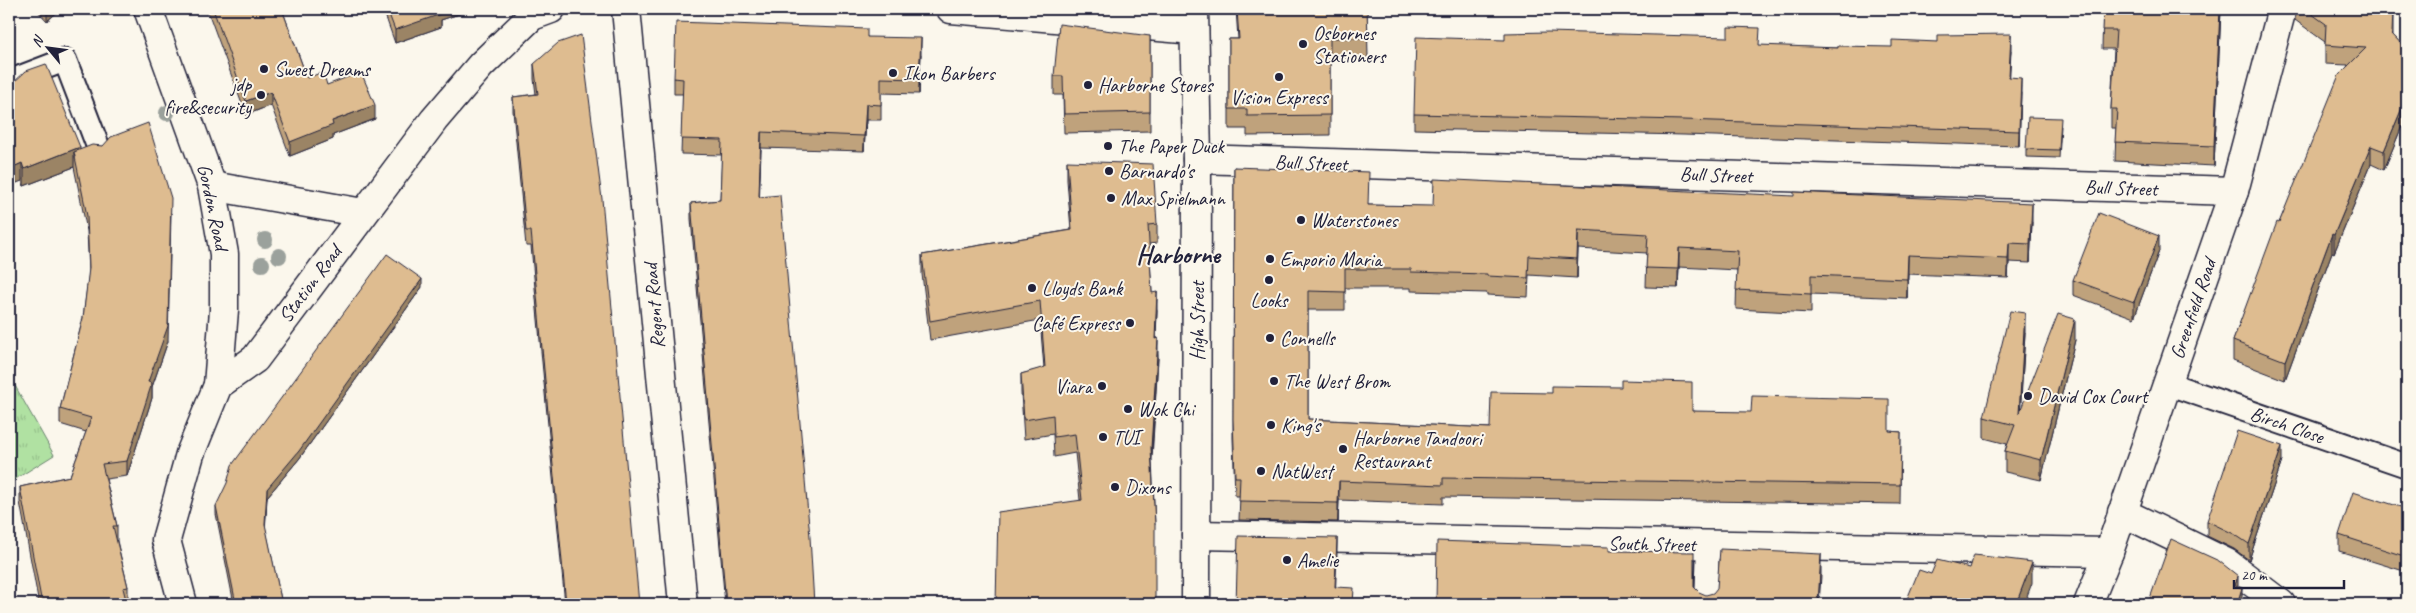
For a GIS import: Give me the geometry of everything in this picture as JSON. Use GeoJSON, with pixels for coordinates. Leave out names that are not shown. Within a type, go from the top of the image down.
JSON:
{"type":"FeatureCollection","features":[{"type":"Feature","properties":{"kind":"street","name":"Gordon Road"},"geometry":{"type":"LineString","coordinates":[[148,9],[212,186],[224,254],[224,310],[218,385]]}},
{"type":"Feature","properties":{"kind":"street","name":"Station Road"},"geometry":{"type":"LineString","coordinates":[[218,385],[254,359],[434,120],[481,65],[532,16],[551,9]]}},
{"type":"Feature","properties":{"kind":"street","name":"Regent Road"},"geometry":{"type":"LineString","coordinates":[[626,9],[683,604]]}},
{"type":"Feature","properties":{"kind":"street"},"geometry":{"type":"LineString","coordinates":[[951,9],[1194,19]]}},
{"type":"Feature","properties":{"kind":"street","name":"Greenfield Road"},"geometry":{"type":"LineString","coordinates":[[2088,604],[2109,552],[2234,192],[2282,9]]}},
{"type":"Feature","properties":{"kind":"street","name":"High Street"},"geometry":{"type":"LineString","coordinates":[[1194,19],[1197,159],[1196,604]]}},
{"type":"Feature","properties":{"kind":"street","name":"Bull Street"},"geometry":{"type":"LineString","coordinates":[[1197,159],[2234,192]]}},
{"type":"Feature","properties":{"kind":"street"},"geometry":{"type":"LineString","coordinates":[[212,186],[363,213]]}},
{"type":"Feature","properties":{"kind":"street"},"geometry":{"type":"LineString","coordinates":[[182,604],[166,540],[190,454],[218,385]]}},
{"type":"Feature","properties":{"kind":"street"},"geometry":{"type":"LineString","coordinates":[[2122,512],[2228,563],[2281,604]]}},
{"type":"Feature","properties":{"kind":"street","name":"South Street"},"geometry":{"type":"LineString","coordinates":[[1196,535],[2109,552]]}},
{"type":"Feature","properties":{"kind":"lane"},"geometry":{"type":"LineString","coordinates":[[9,88],[18,78],[65,60],[99,149]]}},
{"type":"Feature","properties":{"kind":"lane","name":"Birch Close"},"geometry":{"type":"LineString","coordinates":[[2166,384],[2407,466]]}},
{"type":"Feature","properties":{"kind":"lane"},"geometry":{"type":"LineString","coordinates":[[1706,604],[1708,545]]}},
{"type":"Feature","properties":{"kind":"green space"},"geometry":{"type":"Polygon","coordinates":[[[9,375],[54,455],[9,483],[9,375]]]}},
{"type":"Feature","properties":{"kind":"building"},"geometry":{"type":"Polygon","coordinates":[[[213,9],[282,9],[307,78],[323,72],[327,85],[361,72],[375,105],[332,121],[333,125],[290,142],[271,92],[246,101],[213,9]]]}},
{"type":"Feature","properties":{"kind":"building"},"geometry":{"type":"Polygon","coordinates":[[[387,9],[439,9],[441,14],[395,30],[387,9]]]}},
{"type":"Feature","properties":{"kind":"building"},"geometry":{"type":"Polygon","coordinates":[[[1237,9],[1367,9],[1368,38],[1330,38],[1330,115],[1247,116],[1247,109],[1229,109],[1229,39],[1239,39],[1237,9]]]}},
{"type":"Feature","properties":{"kind":"building"},"geometry":{"type":"Polygon","coordinates":[[[2103,9],[2220,9],[2214,146],[2115,142],[2117,109],[2111,109],[2116,30],[2102,30],[2103,9]]]}},
{"type":"Feature","properties":{"kind":"building"},"geometry":{"type":"Polygon","coordinates":[[[2305,9],[2393,9],[2392,34],[2407,50],[2407,113],[2402,108],[2384,151],[2371,146],[2334,235],[2332,234],[2285,361],[2233,341],[2277,222],[2279,223],[2339,75],[2366,48],[2325,45],[2326,24],[2305,9]]]}},
{"type":"Feature","properties":{"kind":"building"},"geometry":{"type":"Polygon","coordinates":[[[676,22],[867,29],[867,37],[921,38],[919,79],[881,78],[881,105],[866,104],[864,136],[761,132],[759,197],[780,195],[810,537],[814,604],[726,604],[691,203],[720,200],[722,140],[681,139],[683,79],[674,78],[676,22]]]}},
{"type":"Feature","properties":{"kind":"building","name":"Harborne Stores"},"geometry":{"type":"Polygon","coordinates":[[[1059,24],[1150,36],[1150,112],[1064,114],[1063,76],[1054,76],[1059,24]]]}},
{"type":"Feature","properties":{"kind":"building"},"geometry":{"type":"Polygon","coordinates":[[[1728,27],[1760,28],[1759,45],[1838,48],[1838,46],[1892,47],[1892,40],[1938,42],[1938,35],[2011,34],[2009,77],[2021,78],[2019,131],[1684,120],[1414,114],[1416,37],[1505,40],[1505,33],[1548,32],[1728,37],[1728,27]]]}},
{"type":"Feature","properties":{"kind":"building"},"geometry":{"type":"Polygon","coordinates":[[[581,35],[602,199],[639,604],[566,604],[531,231],[526,231],[513,97],[538,94],[534,64],[558,43],[581,35]]]}},
{"type":"Feature","properties":{"kind":"building"},"geometry":{"type":"Polygon","coordinates":[[[46,64],[80,147],[24,169],[22,163],[9,169],[9,82],[13,83],[26,71],[46,64]]]}},
{"type":"Feature","properties":{"kind":"building"},"geometry":{"type":"Polygon","coordinates":[[[2028,117],[2061,118],[2059,150],[2026,149],[2028,117]]]}},
{"type":"Feature","properties":{"kind":"building"},"geometry":{"type":"Polygon","coordinates":[[[148,123],[171,198],[168,326],[148,382],[152,383],[127,461],[102,464],[117,526],[113,526],[128,587],[123,588],[127,604],[42,604],[20,487],[70,476],[91,418],[60,409],[83,318],[89,268],[87,216],[74,152],[92,145],[103,146],[111,137],[148,123]]]}},
{"type":"Feature","properties":{"kind":"building"},"geometry":{"type":"Polygon","coordinates":[[[1067,161],[1153,164],[1157,224],[1148,225],[1152,293],[1157,292],[1155,339],[1158,338],[1151,448],[1155,525],[1155,604],[996,604],[998,512],[1082,500],[1075,434],[1054,437],[1053,415],[1024,420],[1021,374],[1045,367],[1040,301],[930,321],[922,255],[1072,230],[1067,161]]]}},
{"type":"Feature","properties":{"kind":"building"},"geometry":{"type":"Polygon","coordinates":[[[1234,167],[1369,172],[1368,205],[1433,206],[1434,179],[1794,196],[1794,192],[2032,203],[2030,244],[2009,243],[2008,259],[1908,255],[1907,279],[1811,275],[1811,294],[1736,290],[1738,251],[1679,248],[1678,269],[1646,268],[1648,234],[1578,230],[1577,259],[1529,256],[1528,278],[1487,276],[1487,274],[1411,272],[1411,269],[1345,269],[1345,292],[1308,291],[1308,419],[1490,428],[1491,392],[1552,393],[1552,386],[1621,387],[1621,380],[1692,382],[1692,411],[1751,412],[1752,396],[1889,399],[1889,431],[1901,432],[1900,485],[1443,478],[1443,485],[1339,481],[1338,503],[1239,501],[1240,477],[1235,477],[1233,419],[1234,167]]]}},
{"type":"Feature","properties":{"kind":"building"},"geometry":{"type":"Polygon","coordinates":[[[2099,213],[2159,236],[2134,302],[2073,280],[2099,213]]]}},
{"type":"Feature","properties":{"kind":"building"},"geometry":{"type":"Polygon","coordinates":[[[387,254],[422,279],[299,451],[267,489],[265,524],[282,604],[236,604],[216,506],[227,483],[232,465],[387,254]]]}},
{"type":"Feature","properties":{"kind":"building"},"geometry":{"type":"Polygon","coordinates":[[[2010,311],[2025,313],[2019,414],[2058,314],[2075,319],[2041,460],[2005,451],[2015,425],[1984,417],[2010,311]]]}},
{"type":"Feature","properties":{"kind":"building"},"geometry":{"type":"Polygon","coordinates":[[[2237,431],[2282,446],[2249,544],[2234,534],[2207,521],[2237,431]]]}},
{"type":"Feature","properties":{"kind":"building"},"geometry":{"type":"Polygon","coordinates":[[[2353,492],[2407,509],[2407,557],[2339,535],[2353,492]]]}},
{"type":"Feature","properties":{"kind":"building"},"geometry":{"type":"Polygon","coordinates":[[[1238,536],[1337,538],[1335,587],[1354,588],[1353,604],[1236,604],[1238,536]]]}},
{"type":"Feature","properties":{"kind":"building"},"geometry":{"type":"Polygon","coordinates":[[[2171,539],[2219,561],[2238,576],[2235,585],[2242,588],[2237,604],[2148,604],[2171,539]]]}},
{"type":"Feature","properties":{"kind":"building"},"geometry":{"type":"Polygon","coordinates":[[[1437,541],[1609,547],[1609,551],[1694,552],[1694,587],[1706,595],[1713,593],[1717,588],[1720,549],[1821,554],[1818,604],[1436,604],[1437,541]]]}},
{"type":"Feature","properties":{"kind":"building"},"geometry":{"type":"Polygon","coordinates":[[[1974,555],[2032,562],[2016,604],[1905,604],[1919,570],[1931,574],[1937,560],[1970,568],[1974,555]]]}},
{"type":"Feature","properties":{"kind":"place","name":"Osbornes Stationers"},"geometry":{"type":"Point","coordinates":[1303,44]}},
{"type":"Feature","properties":{"kind":"place","name":"Sweet Dreams"},"geometry":{"type":"Point","coordinates":[264,69]}},
{"type":"Feature","properties":{"kind":"place","name":"Ikon Barbers"},"geometry":{"type":"Point","coordinates":[893,73]}},
{"type":"Feature","properties":{"kind":"place","name":"Vision Express"},"geometry":{"type":"Point","coordinates":[1279,77]}},
{"type":"Feature","properties":{"kind":"place","name":"Harborne Stores"},"geometry":{"type":"Point","coordinates":[1088,85]}},
{"type":"Feature","properties":{"kind":"place","name":"jdp fire&security"},"geometry":{"type":"Point","coordinates":[261,95]}},
{"type":"Feature","properties":{"kind":"place","name":"The Paper Duck"},"geometry":{"type":"Point","coordinates":[1108,146]}},
{"type":"Feature","properties":{"kind":"place","name":"Barnardo's"},"geometry":{"type":"Point","coordinates":[1109,171]}},
{"type":"Feature","properties":{"kind":"place","name":"Max Spielmann"},"geometry":{"type":"Point","coordinates":[1111,198]}},
{"type":"Feature","properties":{"kind":"place","name":"Waterstones"},"geometry":{"type":"Point","coordinates":[1301,220]}},
{"type":"Feature","properties":{"kind":"place","name":"Emporio Maria"},"geometry":{"type":"Point","coordinates":[1270,259]}},
{"type":"Feature","properties":{"kind":"place","name":"Looks"},"geometry":{"type":"Point","coordinates":[1269,280]}},
{"type":"Feature","properties":{"kind":"place","name":"Lloyds Bank"},"geometry":{"type":"Point","coordinates":[1032,288]}},
{"type":"Feature","properties":{"kind":"place","name":"Café Express"},"geometry":{"type":"Point","coordinates":[1130,323]}},
{"type":"Feature","properties":{"kind":"place","name":"Connells"},"geometry":{"type":"Point","coordinates":[1270,338]}},
{"type":"Feature","properties":{"kind":"place","name":"The West Brom"},"geometry":{"type":"Point","coordinates":[1274,381]}},
{"type":"Feature","properties":{"kind":"place","name":"Viara"},"geometry":{"type":"Point","coordinates":[1102,386]}},
{"type":"Feature","properties":{"kind":"place","name":"David Cox Court"},"geometry":{"type":"Point","coordinates":[2028,396]}},
{"type":"Feature","properties":{"kind":"place","name":"Wok Chi"},"geometry":{"type":"Point","coordinates":[1128,409]}},
{"type":"Feature","properties":{"kind":"place","name":"King's"},"geometry":{"type":"Point","coordinates":[1271,425]}},
{"type":"Feature","properties":{"kind":"place","name":"TUI"},"geometry":{"type":"Point","coordinates":[1103,437]}},
{"type":"Feature","properties":{"kind":"place","name":"Harborne Tandoori Restaurant"},"geometry":{"type":"Point","coordinates":[1343,449]}},
{"type":"Feature","properties":{"kind":"place","name":"NatWest"},"geometry":{"type":"Point","coordinates":[1261,471]}},
{"type":"Feature","properties":{"kind":"place","name":"Dixons"},"geometry":{"type":"Point","coordinates":[1115,487]}},
{"type":"Feature","properties":{"kind":"place","name":"Amelie"},"geometry":{"type":"Point","coordinates":[1287,560]}},
{"type":"Feature","properties":{"kind":"district","name":"Harborne"},"geometry":{"type":"Point","coordinates":[1178,255]}}]}
